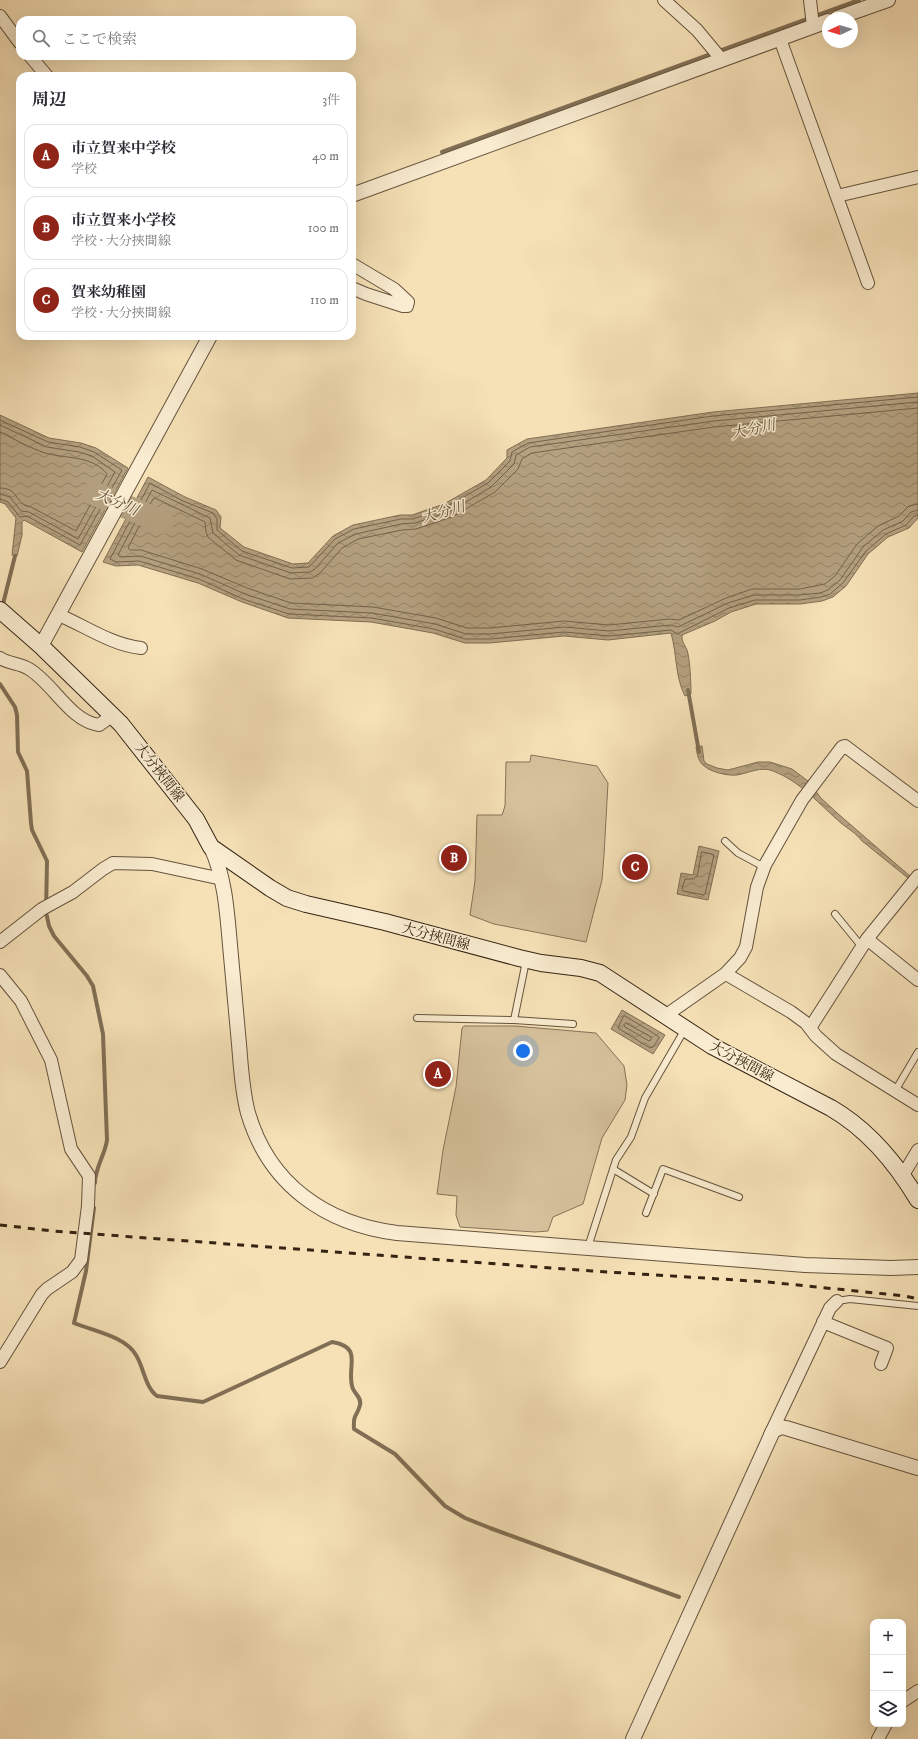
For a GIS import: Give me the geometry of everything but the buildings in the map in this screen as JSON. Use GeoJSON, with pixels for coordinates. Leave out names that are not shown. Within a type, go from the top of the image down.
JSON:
{"type":"FeatureCollection","features":[{"type":"Feature","properties":{"kind":"main road","name":"大分挾間線"},"geometry":{"type":"LineString","coordinates":[[0,610],[41,646],[113,715],[131,735],[196,819],[211,847],[270,888],[297,902],[385,922],[526,959],[581,968],[600,973],[712,1046],[841,1113],[867,1134],[894,1163],[918,1200]]}},
{"type":"Feature","properties":{"kind":"street"},"geometry":{"type":"LineString","coordinates":[[664,0],[697,30],[722,60]]}},
{"type":"Feature","properties":{"kind":"street"},"geometry":{"type":"LineString","coordinates":[[810,0],[813,26]]}},
{"type":"Feature","properties":{"kind":"street"},"geometry":{"type":"LineString","coordinates":[[854,12],[888,0]]}},
{"type":"Feature","properties":{"kind":"street"},"geometry":{"type":"LineString","coordinates":[[0,16],[16,38]]}},
{"type":"Feature","properties":{"kind":"street"},"geometry":{"type":"LineString","coordinates":[[356,194],[822,23]]}},
{"type":"Feature","properties":{"kind":"street"},"geometry":{"type":"LineString","coordinates":[[780,39],[868,284]]}},
{"type":"Feature","properties":{"kind":"street"},"geometry":{"type":"LineString","coordinates":[[33,60],[44,72]]}},
{"type":"Feature","properties":{"kind":"street"},"geometry":{"type":"LineString","coordinates":[[837,196],[918,177]]}},
{"type":"Feature","properties":{"kind":"street"},"geometry":{"type":"LineString","coordinates":[[356,266],[394,289],[408,302],[407,306],[403,306],[356,289]]}},
{"type":"Feature","properties":{"kind":"street"},"geometry":{"type":"LineString","coordinates":[[41,646],[208,340]]}},
{"type":"Feature","properties":{"kind":"street"},"geometry":{"type":"LineString","coordinates":[[61,611],[113,640],[130,647],[141,648]]}},
{"type":"Feature","properties":{"kind":"street"},"geometry":{"type":"LineString","coordinates":[[0,658],[6,662],[29,668],[77,714],[91,723],[102,723],[113,715]]}},
{"type":"Feature","properties":{"kind":"street"},"geometry":{"type":"LineString","coordinates":[[665,1016],[726,974],[740,958],[746,947],[757,888],[764,867],[802,800],[842,747],[845,746],[918,801]]}},
{"type":"Feature","properties":{"kind":"street"},"geometry":{"type":"LineString","coordinates":[[211,847],[222,879],[226,906],[242,1073],[247,1107],[252,1126],[262,1147],[287,1182],[302,1196],[323,1211],[344,1221],[365,1228],[397,1233],[805,1265],[891,1268],[918,1267]]}},
{"type":"Feature","properties":{"kind":"street"},"geometry":{"type":"LineString","coordinates":[[0,942],[42,909],[73,892],[103,869],[113,864],[152,864],[222,879]]}},
{"type":"Feature","properties":{"kind":"street"},"geometry":{"type":"LineString","coordinates":[[810,1028],[865,943],[918,876]]}},
{"type":"Feature","properties":{"kind":"street"},"geometry":{"type":"LineString","coordinates":[[865,943],[918,980]]}},
{"type":"Feature","properties":{"kind":"street"},"geometry":{"type":"LineString","coordinates":[[726,974],[790,1012],[810,1028],[816,1036],[836,1054],[918,1105]]}},
{"type":"Feature","properties":{"kind":"street"},"geometry":{"type":"LineString","coordinates":[[0,975],[21,1001],[51,1060],[71,1149],[88,1173],[89,1182],[88,1210],[81,1260],[72,1272],[42,1294],[0,1362]]}},
{"type":"Feature","properties":{"kind":"street"},"geometry":{"type":"LineString","coordinates":[[903,1175],[918,1150]]}},
{"type":"Feature","properties":{"kind":"street"},"geometry":{"type":"LineString","coordinates":[[633,1739],[770,1435],[830,1308],[837,1301]]}},
{"type":"Feature","properties":{"kind":"street"},"geometry":{"type":"LineString","coordinates":[[823,1322],[886,1348],[881,1364]]}},
{"type":"Feature","properties":{"kind":"street"},"geometry":{"type":"LineString","coordinates":[[770,1435],[776,1428],[786,1428],[918,1468]]}},
{"type":"Feature","properties":{"kind":"street"},"geometry":{"type":"LineString","coordinates":[[906,1699],[918,1691]]}},
{"type":"Feature","properties":{"kind":"street"},"geometry":{"type":"LineString","coordinates":[[878,1739],[884,1727]]}},
{"type":"Feature","properties":{"kind":"lane"},"geometry":{"type":"LineString","coordinates":[[725,841],[738,853],[764,867]]}},
{"type":"Feature","properties":{"kind":"lane"},"geometry":{"type":"LineString","coordinates":[[835,914],[865,943]]}},
{"type":"Feature","properties":{"kind":"lane"},"geometry":{"type":"LineString","coordinates":[[514,1020],[526,959]]}},
{"type":"Feature","properties":{"kind":"lane"},"geometry":{"type":"LineString","coordinates":[[417,1018],[514,1020],[573,1024]]}},
{"type":"Feature","properties":{"kind":"lane"},"geometry":{"type":"LineString","coordinates":[[588,1248],[602,1208],[616,1160],[631,1137],[643,1101],[685,1029]]}},
{"type":"Feature","properties":{"kind":"lane"},"geometry":{"type":"LineString","coordinates":[[895,1091],[918,1052]]}},
{"type":"Feature","properties":{"kind":"lane"},"geometry":{"type":"LineString","coordinates":[[613,1168],[654,1194]]}},
{"type":"Feature","properties":{"kind":"lane"},"geometry":{"type":"LineString","coordinates":[[646,1213],[663,1169],[739,1197]]}},
{"type":"Feature","properties":{"kind":"lane"},"geometry":{"type":"LineString","coordinates":[[837,1301],[850,1299],[918,1306]]}},
{"type":"Feature","properties":{"kind":"shaded area"},"geometry":{"type":"Polygon","coordinates":[[[531,755],[597,766],[608,783],[602,880],[586,942],[494,924],[470,915],[475,881],[477,815],[502,815],[505,806],[506,762],[530,762],[531,755]]]}},
{"type":"Feature","properties":{"kind":"shaded area"},"geometry":{"type":"Polygon","coordinates":[[[464,1026],[515,1026],[596,1033],[624,1066],[627,1085],[625,1100],[602,1138],[583,1204],[553,1217],[548,1231],[535,1232],[460,1227],[456,1215],[457,1196],[437,1194],[443,1150],[456,1087],[462,1028],[464,1026]]]}},
{"type":"Feature","properties":{"kind":"water"},"geometry":{"type":"Polygon","coordinates":[[[918,393],[918,518],[909,528],[888,537],[868,554],[846,586],[833,597],[822,601],[800,604],[756,604],[731,612],[715,621],[682,635],[688,654],[691,678],[691,694],[685,696],[679,681],[671,633],[608,640],[564,636],[490,643],[465,643],[433,633],[371,622],[288,618],[242,602],[198,583],[138,565],[116,566],[103,562],[148,477],[185,497],[216,510],[221,517],[220,528],[244,547],[293,564],[308,563],[333,536],[353,525],[400,515],[412,515],[444,504],[486,480],[507,458],[507,450],[527,439],[713,412],[918,393]]]}},
{"type":"Feature","properties":{"kind":"water"},"geometry":{"type":"Polygon","coordinates":[[[0,415],[49,438],[81,443],[96,448],[128,468],[82,552],[24,520],[22,522],[22,535],[17,556],[12,555],[16,518],[5,504],[0,502],[0,415]]]}},
{"type":"Feature","properties":{"kind":"water"},"geometry":{"type":"Polygon","coordinates":[[[702,746],[704,761],[707,764],[717,768],[728,770],[758,762],[770,762],[792,769],[808,781],[821,798],[836,812],[918,883],[918,886],[862,841],[801,787],[783,775],[764,769],[737,775],[723,774],[714,771],[705,767],[698,756],[696,747],[702,746]]]}},
{"type":"Feature","properties":{"kind":"water"},"geometry":{"type":"Polygon","coordinates":[[[699,846],[719,851],[708,900],[677,894],[681,873],[693,875],[699,846]]]}},
{"type":"Feature","properties":{"kind":"water"},"geometry":{"type":"Polygon","coordinates":[[[622,1010],[665,1035],[653,1054],[611,1029],[622,1010]]]}},
{"type":"Feature","properties":{"kind":"waterway"},"geometry":{"type":"LineString","coordinates":[[442,152],[859,0]]}},
{"type":"Feature","properties":{"kind":"waterway","name":"大分川"},"geometry":{"type":"LineString","coordinates":[[94,493],[162,522]]}},
{"type":"Feature","properties":{"kind":"waterway"},"geometry":{"type":"LineString","coordinates":[[2,608],[15,556]]}},
{"type":"Feature","properties":{"kind":"waterway"},"geometry":{"type":"LineString","coordinates":[[0,684],[15,707],[17,715],[18,752],[27,771],[32,830],[47,861],[46,912],[49,926],[54,936],[87,976],[93,986],[103,1034],[107,1140],[95,1177],[95,1183]]}},
{"type":"Feature","properties":{"kind":"waterway"},"geometry":{"type":"LineString","coordinates":[[688,690],[699,752]]}},
{"type":"Feature","properties":{"kind":"waterway"},"geometry":{"type":"LineString","coordinates":[[94,1208],[86,1271],[74,1323],[108,1335],[131,1348],[139,1360],[150,1388],[157,1396],[203,1402],[332,1342],[342,1344],[348,1348],[351,1353],[352,1386],[360,1400],[359,1409],[355,1418],[354,1429],[395,1454],[445,1506],[465,1518],[490,1528],[679,1597]]}},
{"type":"Feature","properties":{"kind":"railway"},"geometry":{"type":"LineString","coordinates":[[0,1225],[53,1231],[592,1271],[768,1282],[905,1296],[918,1299]]}},
{"type":"Feature","properties":{"kind":"place","name":"市立賀来小学校"},"geometry":{"type":"Point","coordinates":[454,858]}},
{"type":"Feature","properties":{"kind":"place","name":"賀来幼稚園"},"geometry":{"type":"Point","coordinates":[635,867]}},
{"type":"Feature","properties":{"kind":"place","name":"市立賀来中学校"},"geometry":{"type":"Point","coordinates":[438,1074]}}]}
